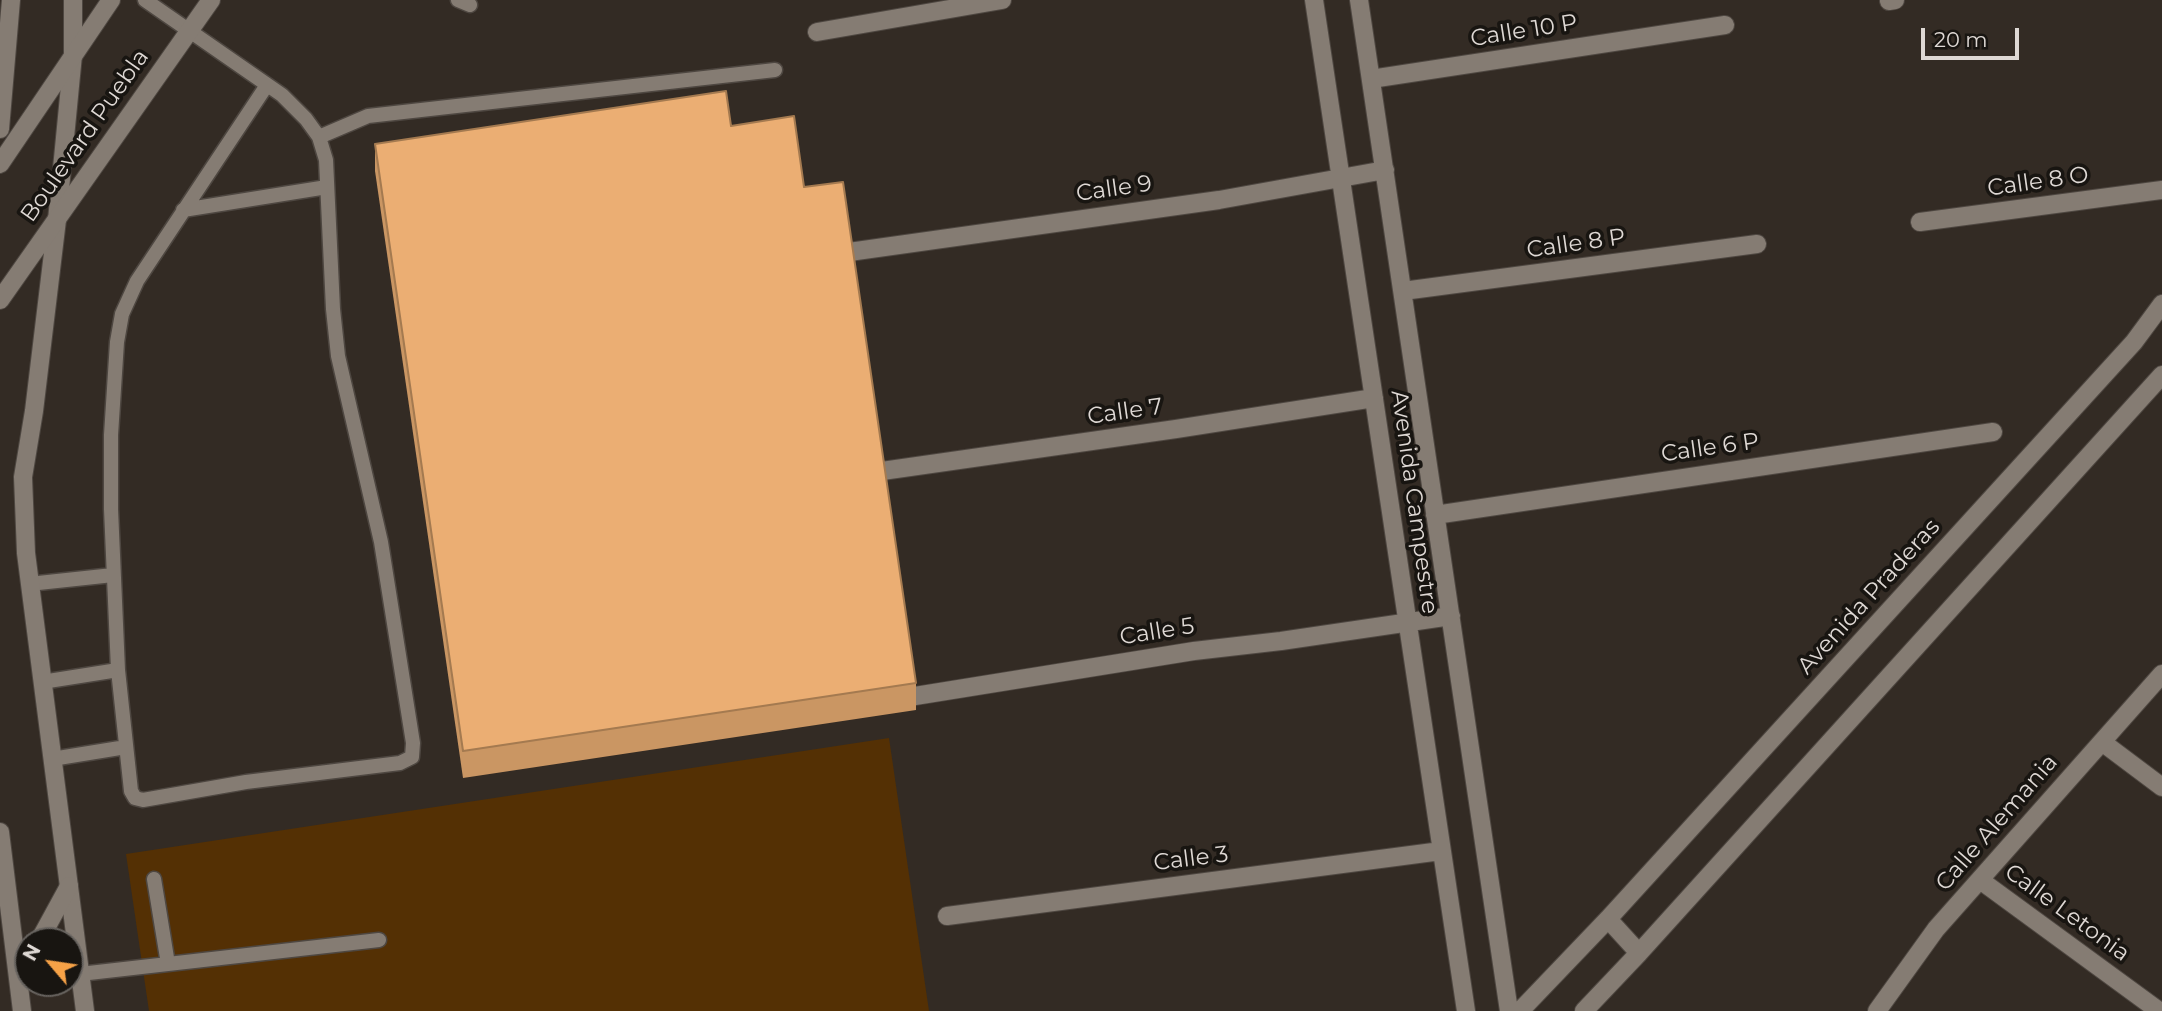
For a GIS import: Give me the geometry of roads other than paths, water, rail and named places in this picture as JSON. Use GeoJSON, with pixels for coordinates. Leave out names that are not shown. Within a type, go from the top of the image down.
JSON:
{"type":"FeatureCollection","features":[{"type":"Feature","properties":{"kind":"street"},"geometry":{"type":"LineString","coordinates":[[0,129],[10,0]]}},
{"type":"Feature","properties":{"kind":"street"},"geometry":{"type":"LineString","coordinates":[[73,0],[73,55],[57,220],[34,411],[23,477],[29,584],[74,927]]}},
{"type":"Feature","properties":{"kind":"street"},"geometry":{"type":"LineString","coordinates":[[0,164],[111,0]]}},
{"type":"Feature","properties":{"kind":"street","name":"Boulevard Puebla"},"geometry":{"type":"LineString","coordinates":[[0,300],[211,0]]}},
{"type":"Feature","properties":{"kind":"street"},"geometry":{"type":"LineString","coordinates":[[817,32],[1002,0]]}},
{"type":"Feature","properties":{"kind":"street","name":"Avenida Campestre"},"geometry":{"type":"LineString","coordinates":[[1314,0],[1466,1011]]}},
{"type":"Feature","properties":{"kind":"street","name":"Avenida Campestre"},"geometry":{"type":"LineString","coordinates":[[1359,0],[1509,1011]]}},
{"type":"Feature","properties":{"kind":"street","name":"Calle 10 P"},"geometry":{"type":"LineString","coordinates":[[1371,79],[1725,25]]}},
{"type":"Feature","properties":{"kind":"street","name":"Calle 9"},"geometry":{"type":"LineString","coordinates":[[849,252],[1219,200],[1385,170]]}},
{"type":"Feature","properties":{"kind":"street","name":"Calle 8 O"},"geometry":{"type":"LineString","coordinates":[[1920,222],[2162,190]]}},
{"type":"Feature","properties":{"kind":"street","name":"Calle 8 P"},"geometry":{"type":"LineString","coordinates":[[1403,292],[1757,244]]}},
{"type":"Feature","properties":{"kind":"street","name":"Avenida Praderas"},"geometry":{"type":"LineString","coordinates":[[1520,1011],[1608,919],[2134,342],[2162,304]]}},
{"type":"Feature","properties":{"kind":"street"},"geometry":{"type":"LineString","coordinates":[[1584,1011],[2162,375]]}},
{"type":"Feature","properties":{"kind":"street","name":"Calle 7"},"geometry":{"type":"LineString","coordinates":[[882,471],[1374,398]]}},
{"type":"Feature","properties":{"kind":"street","name":"Calle 6 P"},"geometry":{"type":"LineString","coordinates":[[1436,515],[1993,432]]}},
{"type":"Feature","properties":{"kind":"street","name":"Calle 5"},"geometry":{"type":"LineString","coordinates":[[915,696],[1194,651],[1451,616]]}},
{"type":"Feature","properties":{"kind":"street","name":"Calle Alemania"},"geometry":{"type":"LineString","coordinates":[[1877,1011],[1936,929],[2162,674]]}},
{"type":"Feature","properties":{"kind":"street"},"geometry":{"type":"LineString","coordinates":[[2102,742],[2162,787]]}},
{"type":"Feature","properties":{"kind":"street"},"geometry":{"type":"LineString","coordinates":[[0,832],[14,946]]}},
{"type":"Feature","properties":{"kind":"street","name":"Calle 3"},"geometry":{"type":"LineString","coordinates":[[947,916],[1441,851]]}},
{"type":"Feature","properties":{"kind":"street","name":"Calle Letonia"},"geometry":{"type":"LineString","coordinates":[[1980,880],[2159,1011]]}},
{"type":"Feature","properties":{"kind":"street"},"geometry":{"type":"LineString","coordinates":[[46,927],[69,886]]}},
{"type":"Feature","properties":{"kind":"street"},"geometry":{"type":"LineString","coordinates":[[1608,919],[1639,953]]}},
{"type":"Feature","properties":{"kind":"lane"},"geometry":{"type":"LineString","coordinates":[[145,0],[282,95],[306,119],[319,137],[326,160],[333,309],[338,356],[381,542],[413,743],[412,757],[400,763],[246,782],[143,800],[135,798],[131,791],[118,670],[113,575],[111,435],[117,342],[122,314],[136,281],[267,85]]}},
{"type":"Feature","properties":{"kind":"lane"},"geometry":{"type":"LineString","coordinates":[[319,137],[368,116],[775,70]]}},
{"type":"Feature","properties":{"kind":"lane"},"geometry":{"type":"LineString","coordinates":[[183,210],[327,187]]}},
{"type":"Feature","properties":{"kind":"lane"},"geometry":{"type":"LineString","coordinates":[[29,584],[113,575]]}},
{"type":"Feature","properties":{"kind":"lane"},"geometry":{"type":"LineString","coordinates":[[42,682],[118,670]]}},
{"type":"Feature","properties":{"kind":"lane"},"geometry":{"type":"LineString","coordinates":[[52,759],[126,747]]}},
{"type":"Feature","properties":{"kind":"lane"},"geometry":{"type":"LineString","coordinates":[[154,879],[168,964]]}},
{"type":"Feature","properties":{"kind":"lane"},"geometry":{"type":"LineString","coordinates":[[84,974],[379,940]]}}]}
